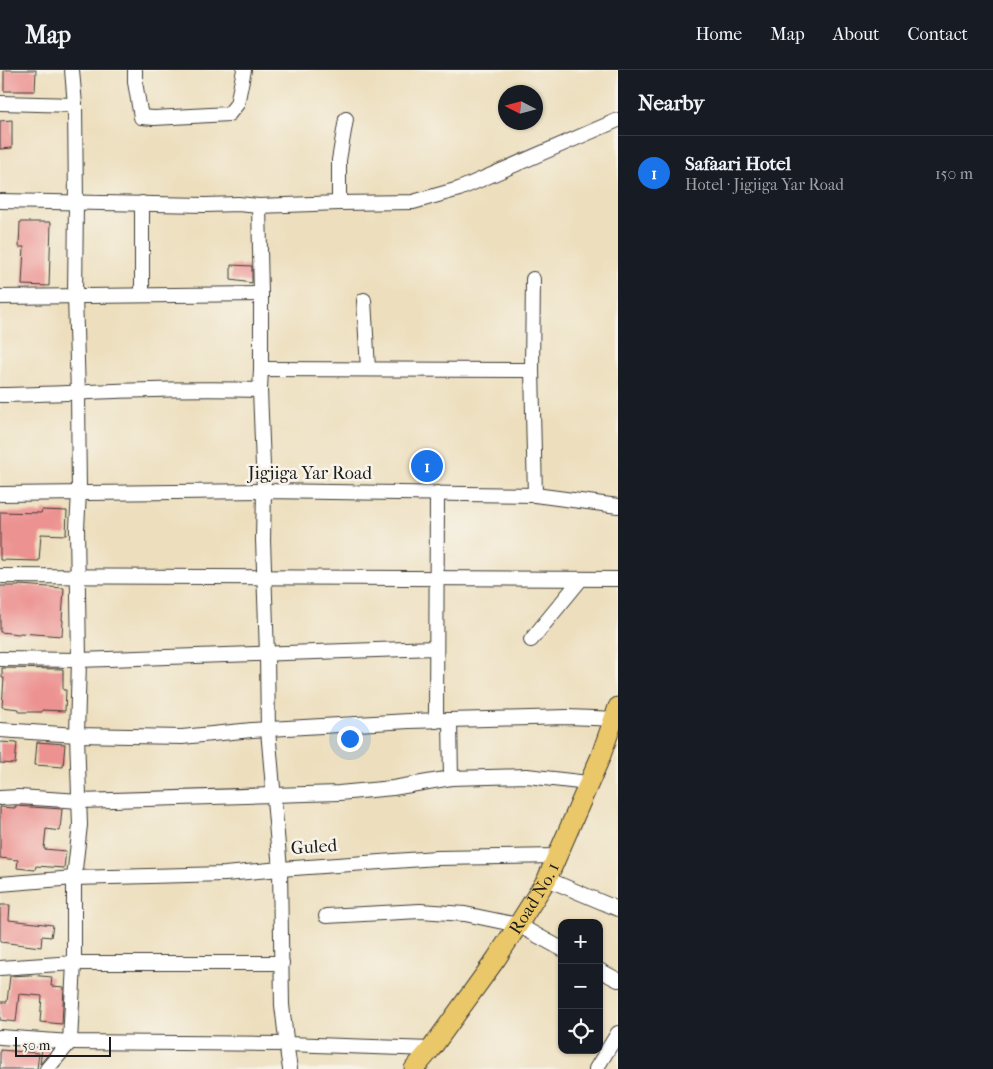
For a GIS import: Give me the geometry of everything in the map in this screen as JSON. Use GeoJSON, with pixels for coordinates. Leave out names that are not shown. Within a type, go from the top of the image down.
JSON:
{"type":"FeatureCollection","features":[{"type":"Feature","properties":{"kind":"highway","name":"Road No. 1"},"geometry":{"type":"LineString","coordinates":[[418,1068],[496,959],[547,879],[617,715]]}},
{"type":"Feature","properties":{"kind":"street"},"geometry":{"type":"LineString","coordinates":[[47,1069],[70,1042],[74,963],[74,878],[80,825],[77,735],[79,660],[77,528],[79,493],[75,297],[76,202],[72,70]]}},
{"type":"Feature","properties":{"kind":"street"},"geometry":{"type":"LineString","coordinates":[[135,70],[135,82],[141,117],[154,118],[229,114],[237,104],[244,70]]}},
{"type":"Feature","properties":{"kind":"street"},"geometry":{"type":"LineString","coordinates":[[0,103],[74,106]]}},
{"type":"Feature","properties":{"kind":"street"},"geometry":{"type":"LineString","coordinates":[[339,203],[339,160],[346,119]]}},
{"type":"Feature","properties":{"kind":"street"},"geometry":{"type":"LineString","coordinates":[[0,201],[238,204],[259,206],[413,202],[450,192],[618,120]]}},
{"type":"Feature","properties":{"kind":"street"},"geometry":{"type":"LineString","coordinates":[[142,203],[142,296]]}},
{"type":"Feature","properties":{"kind":"street"},"geometry":{"type":"LineString","coordinates":[[259,206],[261,294],[260,390],[264,491],[263,540],[268,730],[280,869],[282,1006],[290,1069]]}},
{"type":"Feature","properties":{"kind":"street"},"geometry":{"type":"LineString","coordinates":[[533,279],[532,370],[535,494]]}},
{"type":"Feature","properties":{"kind":"street"},"geometry":{"type":"LineString","coordinates":[[0,297],[261,294]]}},
{"type":"Feature","properties":{"kind":"street"},"geometry":{"type":"LineString","coordinates":[[364,300],[368,370]]}},
{"type":"Feature","properties":{"kind":"street"},"geometry":{"type":"LineString","coordinates":[[261,369],[532,370]]}},
{"type":"Feature","properties":{"kind":"street"},"geometry":{"type":"LineString","coordinates":[[0,395],[161,389],[223,388],[260,390]]}},
{"type":"Feature","properties":{"kind":"street","name":"Jigjiga Yar Road"},"geometry":{"type":"LineString","coordinates":[[0,494],[264,491],[535,494],[618,506]]}},
{"type":"Feature","properties":{"kind":"street"},"geometry":{"type":"LineString","coordinates":[[437,493],[436,648],[451,778]]}},
{"type":"Feature","properties":{"kind":"street"},"geometry":{"type":"LineString","coordinates":[[0,576],[618,579]]}},
{"type":"Feature","properties":{"kind":"street"},"geometry":{"type":"LineString","coordinates":[[531,640],[581,579]]}},
{"type":"Feature","properties":{"kind":"street"},"geometry":{"type":"LineString","coordinates":[[0,659],[79,660],[436,648]]}},
{"type":"Feature","properties":{"kind":"street"},"geometry":{"type":"LineString","coordinates":[[0,730],[77,735],[182,737],[252,730],[443,720],[617,715]]}},
{"type":"Feature","properties":{"kind":"street"},"geometry":{"type":"LineString","coordinates":[[0,798],[19,797],[80,801],[274,796],[393,788],[451,778],[527,776],[588,782]]}},
{"type":"Feature","properties":{"kind":"street","name":"Guled"},"geometry":{"type":"LineString","coordinates":[[0,884],[74,878],[225,874],[437,858],[556,856]]}},
{"type":"Feature","properties":{"kind":"street"},"geometry":{"type":"LineString","coordinates":[[547,879],[618,909]]}},
{"type":"Feature","properties":{"kind":"street"},"geometry":{"type":"LineString","coordinates":[[326,916],[420,911],[465,914],[518,925],[558,947]]}},
{"type":"Feature","properties":{"kind":"street"},"geometry":{"type":"LineString","coordinates":[[0,968],[74,963],[282,963]]}},
{"type":"Feature","properties":{"kind":"street"},"geometry":{"type":"LineString","coordinates":[[603,972],[618,980]]}},
{"type":"Feature","properties":{"kind":"street"},"geometry":{"type":"LineString","coordinates":[[596,1069],[618,1034]]}},
{"type":"Feature","properties":{"kind":"street"},"geometry":{"type":"LineString","coordinates":[[0,1037],[70,1042],[287,1044],[431,1049]]}},
{"type":"Feature","properties":{"kind":"building"},"geometry":{"type":"Polygon","coordinates":[[[4,70],[36,70],[35,91],[4,91],[4,70]]]}},
{"type":"Feature","properties":{"kind":"building"},"geometry":{"type":"Polygon","coordinates":[[[12,120],[12,148],[0,149],[0,121],[12,120]]]}},
{"type":"Feature","properties":{"kind":"building"},"geometry":{"type":"Polygon","coordinates":[[[20,222],[51,222],[49,286],[22,285],[24,247],[19,247],[20,222]]]}},
{"type":"Feature","properties":{"kind":"building"},"geometry":{"type":"Polygon","coordinates":[[[231,265],[252,266],[252,283],[231,280],[231,265]]]}},
{"type":"Feature","properties":{"kind":"building"},"geometry":{"type":"Polygon","coordinates":[[[42,510],[67,511],[66,535],[41,534],[39,561],[0,560],[0,512],[41,513],[42,510]]]}},
{"type":"Feature","properties":{"kind":"building"},"geometry":{"type":"Polygon","coordinates":[[[19,585],[64,588],[62,636],[0,632],[0,586],[19,585]]]}},
{"type":"Feature","properties":{"kind":"building"},"geometry":{"type":"Polygon","coordinates":[[[2,668],[63,669],[63,690],[66,690],[65,711],[19,712],[19,709],[2,707],[4,678],[2,678],[2,668]]]}},
{"type":"Feature","properties":{"kind":"building"},"geometry":{"type":"Polygon","coordinates":[[[0,742],[17,743],[15,764],[0,763],[0,742]]]}},
{"type":"Feature","properties":{"kind":"building"},"geometry":{"type":"Polygon","coordinates":[[[37,742],[65,744],[63,767],[35,765],[37,742]]]}},
{"type":"Feature","properties":{"kind":"building"},"geometry":{"type":"Polygon","coordinates":[[[15,806],[62,809],[60,831],[46,829],[44,849],[66,851],[64,868],[36,866],[35,870],[17,868],[18,860],[0,858],[0,807],[15,808],[15,806]]]}},
{"type":"Feature","properties":{"kind":"building"},"geometry":{"type":"Polygon","coordinates":[[[0,905],[10,905],[9,920],[53,925],[51,937],[42,936],[41,947],[0,942],[0,905]]]}},
{"type":"Feature","properties":{"kind":"building"},"geometry":{"type":"Polygon","coordinates":[[[10,976],[52,977],[51,986],[64,987],[62,1024],[40,1022],[42,996],[19,994],[16,1022],[0,1020],[0,1002],[7,1002],[10,976]]]}},
{"type":"Feature","properties":{"kind":"building"},"geometry":{"type":"Polygon","coordinates":[[[42,1049],[52,1050],[40,1064],[42,1049]]]}},
{"type":"Feature","properties":{"kind":"building"},"geometry":{"type":"Polygon","coordinates":[[[0,1050],[39,1053],[37,1069],[0,1069],[0,1050]]]}},
{"type":"Feature","properties":{"kind":"place","name":"Safaari Hotel"},"geometry":{"type":"Point","coordinates":[427,466]}}]}
